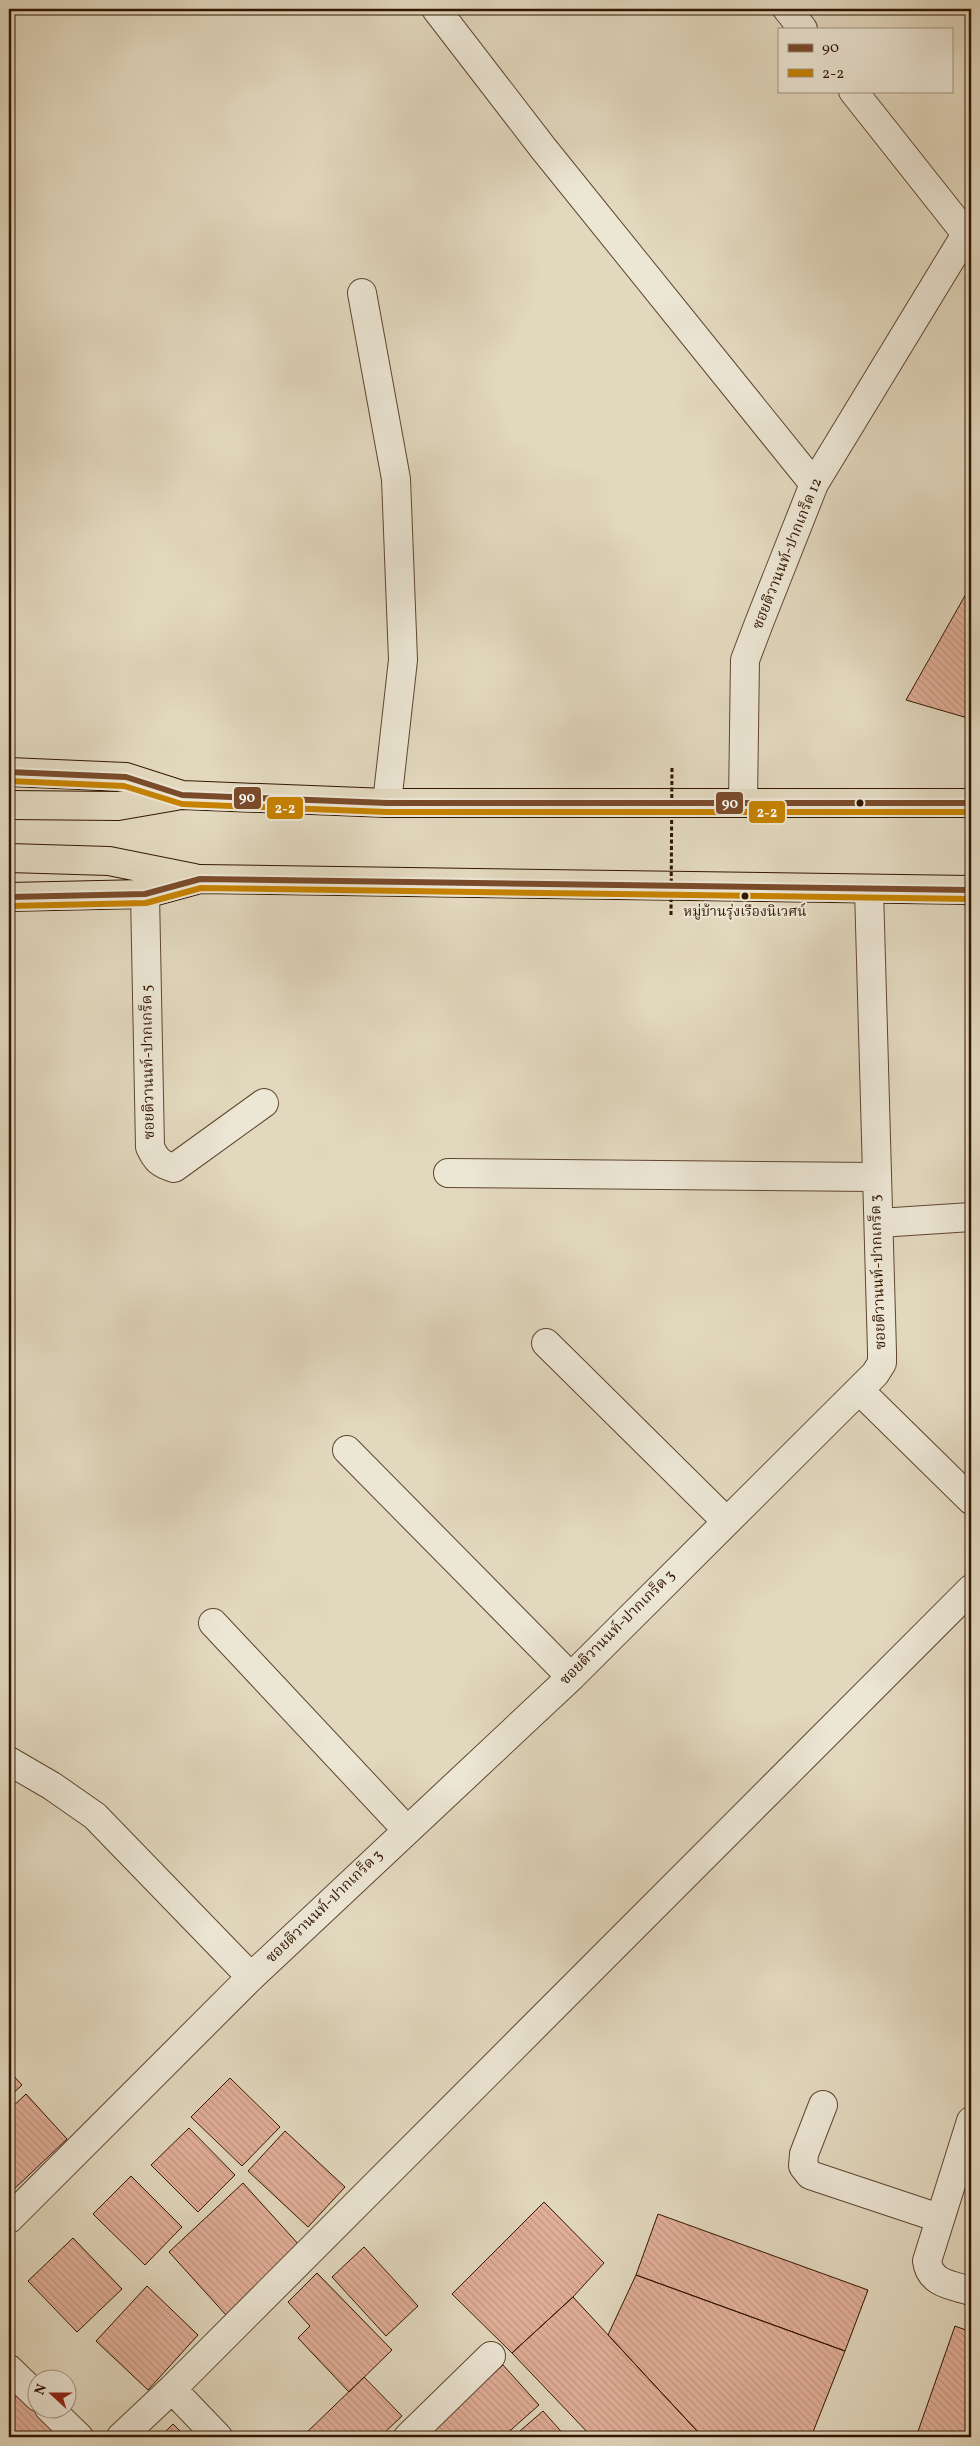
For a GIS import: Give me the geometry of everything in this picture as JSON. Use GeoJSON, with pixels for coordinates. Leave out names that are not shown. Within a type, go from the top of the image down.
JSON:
{"type":"FeatureCollection","features":[{"type":"Feature","properties":{"kind":"main road"},"geometry":{"type":"LineString","coordinates":[[9,772],[126,777],[182,796]]}},
{"type":"Feature","properties":{"kind":"main road"},"geometry":{"type":"LineString","coordinates":[[9,806],[118,806],[182,796],[388,804],[971,803]]}},
{"type":"Feature","properties":{"kind":"main road"},"geometry":{"type":"LineString","coordinates":[[9,858],[109,861],[200,880],[971,890]]}},
{"type":"Feature","properties":{"kind":"main road"},"geometry":{"type":"LineString","coordinates":[[9,897],[145,894],[200,880]]}},
{"type":"Feature","properties":{"kind":"street"},"geometry":{"type":"LineString","coordinates":[[436,9],[550,155],[814,484]]}},
{"type":"Feature","properties":{"kind":"street"},"geometry":{"type":"LineString","coordinates":[[788,9],[802,28]]}},
{"type":"Feature","properties":{"kind":"street"},"geometry":{"type":"LineString","coordinates":[[854,92],[969,230]]}},
{"type":"Feature","properties":{"kind":"street","name":"ซฮยติวานนท์-ปากเกร็ด 12"},"geometry":{"type":"LineString","coordinates":[[743,802],[745,660],[814,484],[969,230]]}},
{"type":"Feature","properties":{"kind":"street"},"geometry":{"type":"LineString","coordinates":[[362,293],[396,479],[403,660],[388,804]]}},
{"type":"Feature","properties":{"kind":"street","name":"ซอยติวานนท์-ปากเกร็ด 3"},"geometry":{"type":"LineString","coordinates":[[9,2219],[251,1977],[406,1829],[571,1677],[875,1374],[882,1363],[879,1223],[875,1177],[868,889]]}},
{"type":"Feature","properties":{"kind":"street","name":"ซอยติวานนท์-ปากเกร็ด 5"},"geometry":{"type":"LineString","coordinates":[[145,894],[150,1147],[155,1159],[162,1165],[174,1168],[264,1103]]}},
{"type":"Feature","properties":{"kind":"street"},"geometry":{"type":"LineString","coordinates":[[448,1173],[875,1177]]}},
{"type":"Feature","properties":{"kind":"street"},"geometry":{"type":"LineString","coordinates":[[879,1223],[971,1217]]}},
{"type":"Feature","properties":{"kind":"street"},"geometry":{"type":"LineString","coordinates":[[546,1343],[726,1521]]}},
{"type":"Feature","properties":{"kind":"street"},"geometry":{"type":"LineString","coordinates":[[860,1390],[971,1500]]}},
{"type":"Feature","properties":{"kind":"street"},"geometry":{"type":"LineString","coordinates":[[347,1450],[571,1677]]}},
{"type":"Feature","properties":{"kind":"street"},"geometry":{"type":"LineString","coordinates":[[120,2437],[172,2389],[971,1589]]}},
{"type":"Feature","properties":{"kind":"street"},"geometry":{"type":"LineString","coordinates":[[213,1623],[406,1829]]}},
{"type":"Feature","properties":{"kind":"street"},"geometry":{"type":"LineString","coordinates":[[9,1761],[52,1786],[95,1816],[251,1977]]}},
{"type":"Feature","properties":{"kind":"street"},"geometry":{"type":"LineString","coordinates":[[823,2105],[804,2154],[803,2166],[810,2175],[939,2218]]}},
{"type":"Feature","properties":{"kind":"street"},"geometry":{"type":"LineString","coordinates":[[971,2121],[939,2218],[927,2262],[928,2272],[936,2279],[971,2291]]}},
{"type":"Feature","properties":{"kind":"street"},"geometry":{"type":"LineString","coordinates":[[408,2437],[491,2356]]}},
{"type":"Feature","properties":{"kind":"street"},"geometry":{"type":"LineString","coordinates":[[9,2369],[28,2387]]}},
{"type":"Feature","properties":{"kind":"street"},"geometry":{"type":"LineString","coordinates":[[172,2389],[218,2437]]}},
{"type":"Feature","properties":{"kind":"street"},"geometry":{"type":"LineString","coordinates":[[59,2418],[79,2437]]}},
{"type":"Feature","properties":{"kind":"path"},"geometry":{"type":"LineString","coordinates":[[671,915],[672,766]]}},
{"type":"Feature","properties":{"kind":"building"},"geometry":{"type":"Polygon","coordinates":[[[971,585],[971,719],[906,700],[971,585]]]}},
{"type":"Feature","properties":{"kind":"building"},"geometry":{"type":"Polygon","coordinates":[[[9,2071],[22,2085],[9,2097],[9,2071]]]}},
{"type":"Feature","properties":{"kind":"building"},"geometry":{"type":"Polygon","coordinates":[[[230,2078],[280,2127],[242,2166],[191,2117],[230,2078]]]}},
{"type":"Feature","properties":{"kind":"building"},"geometry":{"type":"Polygon","coordinates":[[[26,2094],[67,2139],[11,2192],[9,2189],[9,2110],[26,2094]]]}},
{"type":"Feature","properties":{"kind":"building"},"geometry":{"type":"Polygon","coordinates":[[[189,2128],[235,2175],[198,2212],[151,2165],[189,2128]]]}},
{"type":"Feature","properties":{"kind":"building"},"geometry":{"type":"Polygon","coordinates":[[[285,2131],[345,2187],[308,2227],[248,2171],[285,2131]]]}},
{"type":"Feature","properties":{"kind":"building"},"geometry":{"type":"Polygon","coordinates":[[[131,2176],[182,2227],[145,2265],[93,2214],[131,2176]]]}},
{"type":"Feature","properties":{"kind":"building"},"geometry":{"type":"Polygon","coordinates":[[[243,2183],[300,2246],[226,2315],[169,2252],[243,2183]]]}},
{"type":"Feature","properties":{"kind":"building"},"geometry":{"type":"Polygon","coordinates":[[[544,2202],[604,2263],[573,2297],[512,2353],[452,2294],[544,2202]]]}},
{"type":"Feature","properties":{"kind":"building"},"geometry":{"type":"Polygon","coordinates":[[[658,2214],[868,2290],[845,2351],[636,2275],[658,2214]]]}},
{"type":"Feature","properties":{"kind":"building"},"geometry":{"type":"Polygon","coordinates":[[[73,2238],[122,2289],[77,2332],[28,2281],[73,2238]]]}},
{"type":"Feature","properties":{"kind":"building"},"geometry":{"type":"Polygon","coordinates":[[[364,2247],[418,2306],[386,2336],[332,2277],[364,2247]]]}},
{"type":"Feature","properties":{"kind":"building"},"geometry":{"type":"Polygon","coordinates":[[[317,2273],[392,2350],[349,2392],[298,2338],[310,2326],[288,2302],[317,2273]]]}},
{"type":"Feature","properties":{"kind":"building"},"geometry":{"type":"Polygon","coordinates":[[[636,2275],[845,2351],[811,2437],[705,2437],[698,2432],[608,2335],[636,2275]]]}},
{"type":"Feature","properties":{"kind":"building"},"geometry":{"type":"Polygon","coordinates":[[[147,2286],[198,2335],[148,2390],[96,2341],[147,2286]]]}},
{"type":"Feature","properties":{"kind":"building"},"geometry":{"type":"Polygon","coordinates":[[[573,2297],[698,2432],[692,2437],[592,2437],[512,2353],[573,2297]]]}},
{"type":"Feature","properties":{"kind":"building"},"geometry":{"type":"Polygon","coordinates":[[[955,2326],[971,2332],[971,2437],[916,2437],[955,2326]]]}},
{"type":"Feature","properties":{"kind":"building"},"geometry":{"type":"Polygon","coordinates":[[[503,2365],[539,2405],[503,2437],[434,2437],[429,2432],[503,2365]]]}},
{"type":"Feature","properties":{"kind":"building"},"geometry":{"type":"Polygon","coordinates":[[[364,2377],[402,2416],[380,2437],[302,2437],[364,2377]]]}},
{"type":"Feature","properties":{"kind":"building"},"geometry":{"type":"Polygon","coordinates":[[[22,2390],[28,2396],[28,2418],[52,2418],[72,2437],[9,2437],[9,2405],[22,2390]]]}},
{"type":"Feature","properties":{"kind":"building"},"geometry":{"type":"Polygon","coordinates":[[[543,2411],[566,2437],[513,2437],[543,2411]]]}},
{"type":"Feature","properties":{"kind":"building"},"geometry":{"type":"Polygon","coordinates":[[[173,2424],[186,2437],[160,2437],[173,2424]]]}},
{"type":"Feature","properties":{"kind":"transit line","name":"90"},"geometry":{"type":"LineString","coordinates":[[9,772],[126,777],[182,795],[387,803],[971,803]]}},
{"type":"Feature","properties":{"kind":"transit line","name":"2-2"},"geometry":{"type":"LineString","coordinates":[[9,781],[124,786],[182,804],[387,812],[971,812]]}},
{"type":"Feature","properties":{"kind":"transit line","name":"90"},"geometry":{"type":"LineString","coordinates":[[9,897],[145,894],[200,879],[971,890]]}},
{"type":"Feature","properties":{"kind":"transit line","name":"2-2"},"geometry":{"type":"LineString","coordinates":[[9,906],[146,903],[201,888],[971,899]]}},
{"type":"Feature","properties":{"kind":"place","name":"หมู่บ้านรุ่งเรืองนิเวศน์"},"geometry":{"type":"Point","coordinates":[745,896]}}]}
